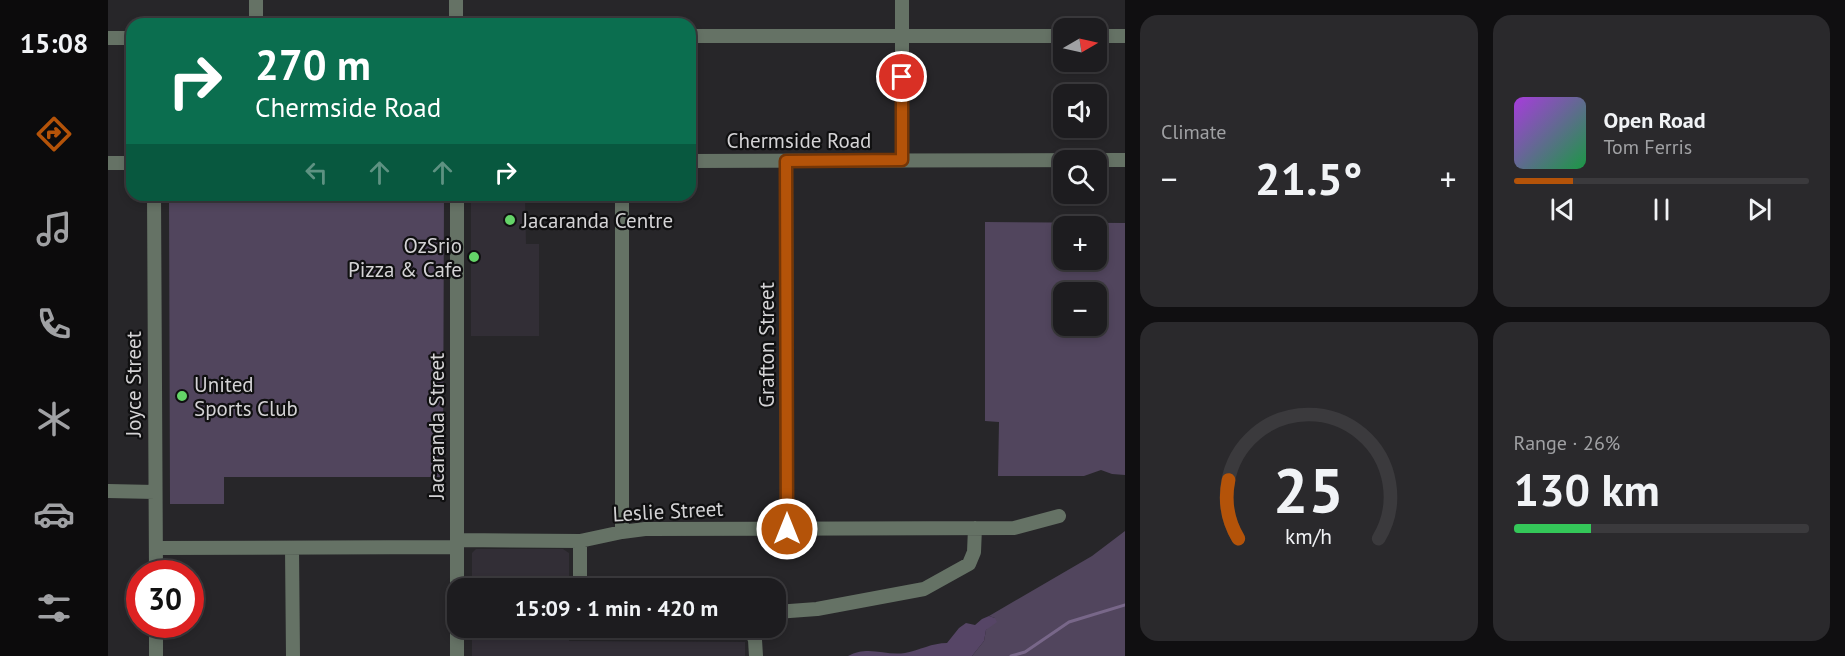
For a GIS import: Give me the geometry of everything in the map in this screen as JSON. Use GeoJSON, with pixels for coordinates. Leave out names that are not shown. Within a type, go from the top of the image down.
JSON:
{"type":"FeatureCollection","features":[{"type":"Feature","properties":{"kind":"street"},"geometry":{"type":"LineString","coordinates":[[256,0],[256,18]]}},
{"type":"Feature","properties":{"kind":"street"},"geometry":{"type":"LineString","coordinates":[[456,0],[456,18]]}},
{"type":"Feature","properties":{"kind":"street"},"geometry":{"type":"LineString","coordinates":[[902,0],[902,160]]}},
{"type":"Feature","properties":{"kind":"street"},"geometry":{"type":"LineString","coordinates":[[696,36],[1053,36]]}},
{"type":"Feature","properties":{"kind":"street"},"geometry":{"type":"LineString","coordinates":[[1107,36],[1125,36]]}},
{"type":"Feature","properties":{"kind":"street"},"geometry":{"type":"LineString","coordinates":[[108,38],[126,38]]}},
{"type":"Feature","properties":{"kind":"street","name":"Chermside Road"},"geometry":{"type":"LineString","coordinates":[[696,161],[1125,160]]}},
{"type":"Feature","properties":{"kind":"street","name":"Grafton Street"},"geometry":{"type":"LineString","coordinates":[[786,161],[787,529]]}},
{"type":"Feature","properties":{"kind":"street"},"geometry":{"type":"LineString","coordinates":[[108,164],[126,163]]}},
{"type":"Feature","properties":{"kind":"street","name":"Joyce Street"},"geometry":{"type":"LineString","coordinates":[[154,201],[156,560]]}},
{"type":"Feature","properties":{"kind":"street","name":"Jacaranda Street"},"geometry":{"type":"LineString","coordinates":[[457,201],[458,656]]}},
{"type":"Feature","properties":{"kind":"street"},"geometry":{"type":"LineString","coordinates":[[621,201],[622,532]]}},
{"type":"Feature","properties":{"kind":"street"},"geometry":{"type":"LineString","coordinates":[[108,491],[155,492]]}},
{"type":"Feature","properties":{"kind":"street","name":"Leslie Street"},"geometry":{"type":"LineString","coordinates":[[156,548],[292,548],[579,541],[645,529],[1014,528],[1059,516]]}},
{"type":"Feature","properties":{"kind":"street"},"geometry":{"type":"LineString","coordinates":[[786,611],[817,609],[924,589],[969,564],[974,552],[975,528]]}},
{"type":"Feature","properties":{"kind":"street"},"geometry":{"type":"LineString","coordinates":[[579,541],[580,578]]}},
{"type":"Feature","properties":{"kind":"street"},"geometry":{"type":"LineString","coordinates":[[292,548],[293,656]]}},
{"type":"Feature","properties":{"kind":"street"},"geometry":{"type":"LineString","coordinates":[[156,638],[156,656]]}},
{"type":"Feature","properties":{"kind":"street"},"geometry":{"type":"LineString","coordinates":[[754,638],[756,656]]}},
{"type":"Feature","properties":{"kind":"shaded area"},"geometry":{"type":"Polygon","coordinates":[[[169,201],[444,201],[443,477],[224,477],[224,504],[170,504],[169,201]]]}},
{"type":"Feature","properties":{"kind":"shaded area"},"geometry":{"type":"Polygon","coordinates":[[[471,201],[525,201],[526,244],[539,244],[539,336],[471,336],[471,201]]]}},
{"type":"Feature","properties":{"kind":"shaded area"},"geometry":{"type":"Polygon","coordinates":[[[985,222],[1053,222],[1053,270],[1107,270],[1107,223],[1125,223],[1125,475],[1101,470],[1084,476],[998,476],[999,422],[985,421],[985,222]]]}},
{"type":"Feature","properties":{"kind":"shaded area"},"geometry":{"type":"Polygon","coordinates":[[[1125,531],[1125,656],[972,656],[984,641],[986,630],[995,618],[989,616],[1092,556],[1125,531]]]}},
{"type":"Feature","properties":{"kind":"shaded area"},"geometry":{"type":"Polygon","coordinates":[[[476,549],[563,549],[569,553],[569,578],[472,578],[472,553],[476,549]]]}},
{"type":"Feature","properties":{"kind":"shaded area"},"geometry":{"type":"Polygon","coordinates":[[[989,616],[995,618],[997,622],[986,630],[984,641],[972,656],[848,656],[863,651],[905,653],[947,643],[966,623],[975,625],[989,616]]]}},
{"type":"Feature","properties":{"kind":"shaded area"},"geometry":{"type":"Polygon","coordinates":[[[472,638],[745,642],[745,656],[472,656],[472,638]]]}},
{"type":"Feature","properties":{"kind":"waterway"},"geometry":{"type":"LineString","coordinates":[[1011,656],[1025,652],[1069,622],[1125,605]]}},
{"type":"Feature","properties":{"kind":"place","name":"Jacaranda Centre"},"geometry":{"type":"Point","coordinates":[510,220]}},
{"type":"Feature","properties":{"kind":"place","name":"OzSrio Pizza & Cafe"},"geometry":{"type":"Point","coordinates":[474,257]}},
{"type":"Feature","properties":{"kind":"place","name":"United Sports Club"},"geometry":{"type":"Point","coordinates":[182,396]}},
{"type":"Feature","properties":{"kind":"route"},"geometry":{"type":"LineString","coordinates":[[787,529],[786,161],[902,160],[902,77]]}}]}
